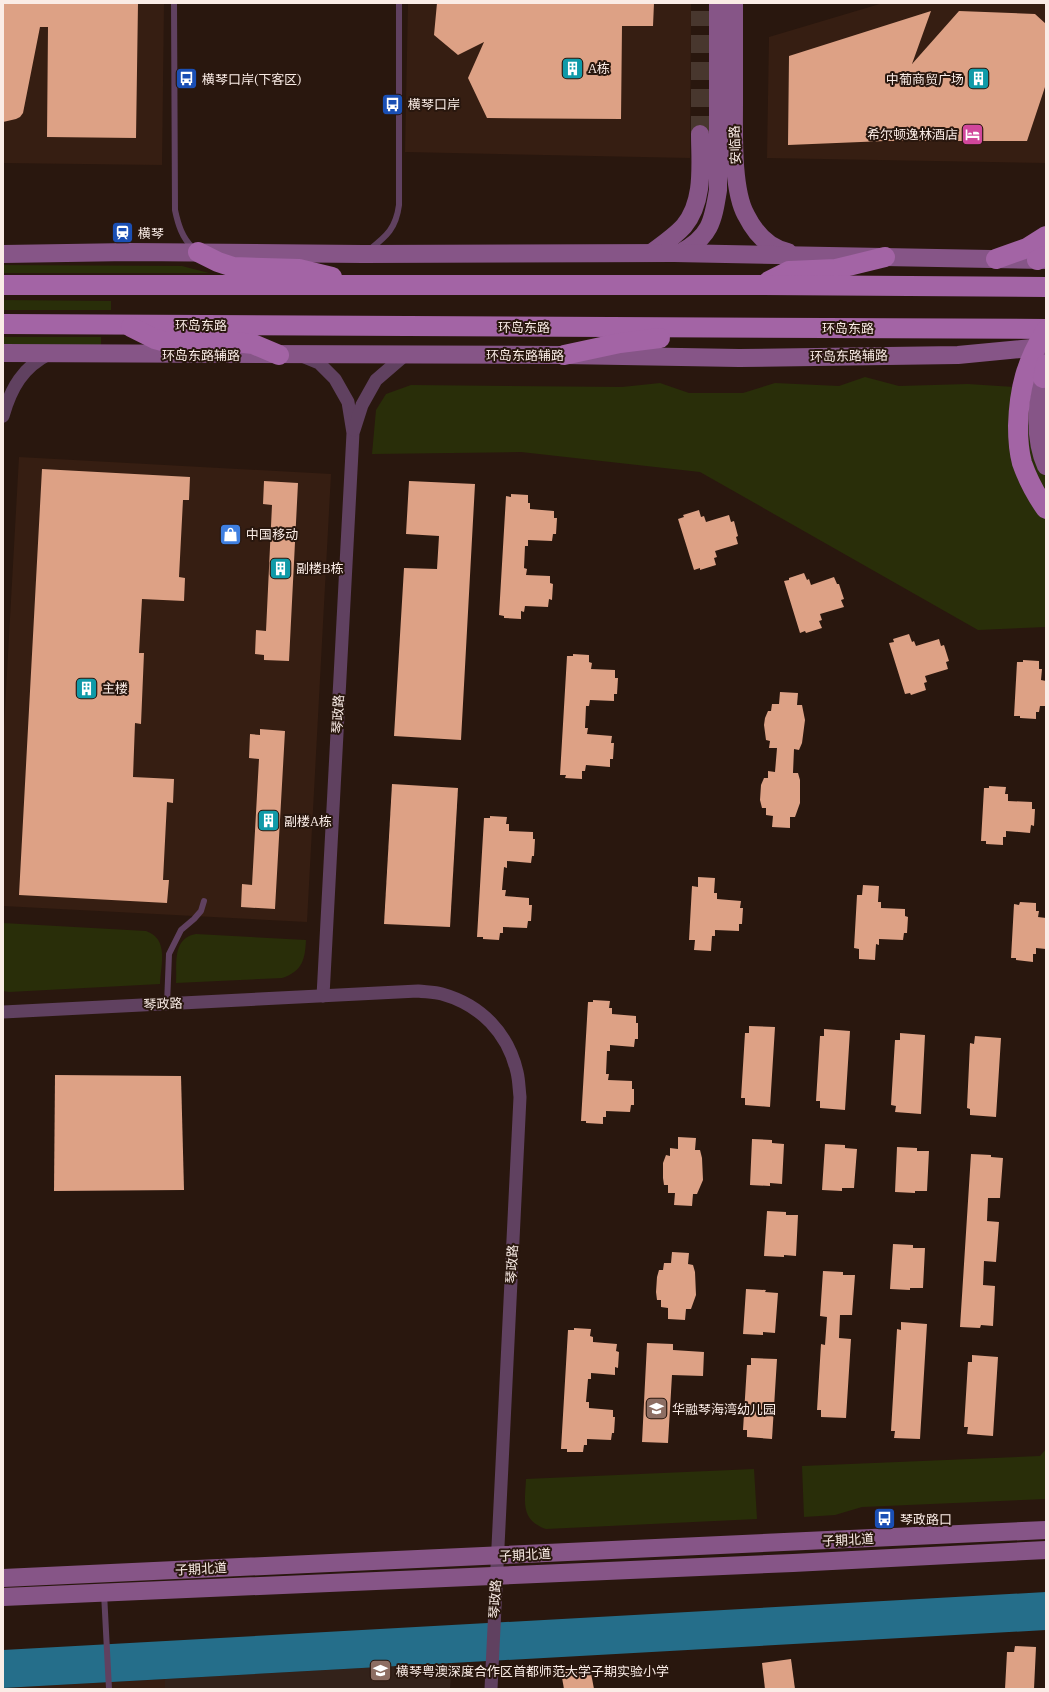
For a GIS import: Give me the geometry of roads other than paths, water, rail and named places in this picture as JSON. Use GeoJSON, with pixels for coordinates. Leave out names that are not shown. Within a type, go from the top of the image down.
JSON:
{"type":"FeatureCollection","features":[{"type":"Feature","properties":{"kind":"main road","name":"安临路"},"geometry":{"type":"LineString","coordinates":[[680,253],[692,246],[704,235],[714,212],[718,190],[718,3]]}},
{"type":"Feature","properties":{"kind":"main road","name":"安临路"},"geometry":{"type":"LineString","coordinates":[[734,3],[734,152],[740,197],[745,215],[759,235],[770,246],[778,250],[800,255]]}},
{"type":"Feature","properties":{"kind":"main road"},"geometry":{"type":"LineString","coordinates":[[651,253],[684,226],[694,212],[699,194],[700,134]]}},
{"type":"Feature","properties":{"kind":"main road"},"geometry":{"type":"LineString","coordinates":[[996,259],[1027,248],[1046,236]]}},
{"type":"Feature","properties":{"kind":"main road"},"geometry":{"type":"LineString","coordinates":[[198,252],[218,262],[233,267],[299,268],[357,284]]}},
{"type":"Feature","properties":{"kind":"main road"},"geometry":{"type":"LineString","coordinates":[[3,254],[198,252],[363,254],[680,253],[1043,259]]}},
{"type":"Feature","properties":{"kind":"main road"},"geometry":{"type":"LineString","coordinates":[[762,284],[789,271],[836,269],[885,257]]}},
{"type":"Feature","properties":{"kind":"main road"},"geometry":{"type":"LineString","coordinates":[[3,285],[762,284],[1046,287]]}},
{"type":"Feature","properties":{"kind":"main road","name":"环岛东路"},"geometry":{"type":"LineString","coordinates":[[3,324],[1046,330]]}},
{"type":"Feature","properties":{"kind":"main road"},"geometry":{"type":"LineString","coordinates":[[126,325],[155,339],[166,342],[236,342],[253,344],[279,355]]}},
{"type":"Feature","properties":{"kind":"main road"},"geometry":{"type":"LineString","coordinates":[[564,355],[652,338],[698,338],[733,328]]}},
{"type":"Feature","properties":{"kind":"main road"},"geometry":{"type":"LineString","coordinates":[[1046,330],[1030,362],[1024,380],[1019,402],[1018,437],[1022,462],[1035,494],[1046,509]]}},
{"type":"Feature","properties":{"kind":"main road","name":"环岛东路辅路"},"geometry":{"type":"LineString","coordinates":[[3,353],[564,355],[739,358],[958,355],[1041,348]]}},
{"type":"Feature","properties":{"kind":"main road"},"geometry":{"type":"LineString","coordinates":[[1045,371],[1039,396],[1038,435],[1046,466]]}},
{"type":"Feature","properties":{"kind":"main road","name":"子期北道"},"geometry":{"type":"LineString","coordinates":[[3,1578],[1046,1530]]}},
{"type":"Feature","properties":{"kind":"main road","name":"子期北道"},"geometry":{"type":"LineString","coordinates":[[3,1597],[496,1576],[1046,1550]]}},
{"type":"Feature","properties":{"kind":"street"},"geometry":{"type":"LineString","coordinates":[[3,416],[17,382],[26,370],[37,360],[51,354]]}},
{"type":"Feature","properties":{"kind":"street"},"geometry":{"type":"LineString","coordinates":[[300,355],[319,363],[335,379],[348,402],[353,433]]}},
{"type":"Feature","properties":{"kind":"street"},"geometry":{"type":"LineString","coordinates":[[353,433],[362,405],[376,380],[405,355]]}},
{"type":"Feature","properties":{"kind":"street","name":"琴政路"},"geometry":{"type":"LineString","coordinates":[[323,996],[353,433]]}},
{"type":"Feature","properties":{"kind":"street","name":"琴政路"},"geometry":{"type":"LineString","coordinates":[[3,1012],[418,991],[441,993],[463,1001],[482,1014],[499,1031],[511,1051],[518,1073],[520,1097],[491,1689]]}},
{"type":"Feature","properties":{"kind":"lane"},"geometry":{"type":"LineString","coordinates":[[174,3],[175,210],[182,235],[198,252]]}},
{"type":"Feature","properties":{"kind":"lane"},"geometry":{"type":"LineString","coordinates":[[363,254],[384,239],[394,227],[398,216],[399,3]]}},
{"type":"Feature","properties":{"kind":"lane"},"geometry":{"type":"LineString","coordinates":[[167,1004],[169,954],[181,930],[201,911],[204,901]]}},
{"type":"Feature","properties":{"kind":"lane"},"geometry":{"type":"LineString","coordinates":[[104,1592],[109,1689]]}},
{"type":"Feature","properties":{"kind":"water"},"geometry":{"type":"Polygon","coordinates":[[[1046,1592],[1046,1630],[3,1688],[3,1650],[1046,1592]]]}},
{"type":"Feature","properties":{"kind":"tunnel"},"geometry":{"type":"LineString","coordinates":[[700,11],[700,134]]}},
{"type":"Feature","properties":{"kind":"place","name":"A栋"},"geometry":{"type":"Point","coordinates":[572,68]}},
{"type":"Feature","properties":{"kind":"place","name":"横琴口岸(下客区)"},"geometry":{"type":"Point","coordinates":[187,79]}},
{"type":"Feature","properties":{"kind":"place","name":"中葡商贸广场"},"geometry":{"type":"Point","coordinates":[979,79]}},
{"type":"Feature","properties":{"kind":"place","name":"横琴口岸"},"geometry":{"type":"Point","coordinates":[392,104]}},
{"type":"Feature","properties":{"kind":"place","name":"希尔顿逸林酒店"},"geometry":{"type":"Point","coordinates":[973,134]}},
{"type":"Feature","properties":{"kind":"place","name":"横琴"},"geometry":{"type":"Point","coordinates":[123,233]}},
{"type":"Feature","properties":{"kind":"place","name":"中国移动"},"geometry":{"type":"Point","coordinates":[230,534]}},
{"type":"Feature","properties":{"kind":"place","name":"副楼B栋"},"geometry":{"type":"Point","coordinates":[281,568]}},
{"type":"Feature","properties":{"kind":"place","name":"主楼"},"geometry":{"type":"Point","coordinates":[86,688]}},
{"type":"Feature","properties":{"kind":"place","name":"副楼A栋"},"geometry":{"type":"Point","coordinates":[268,821]}},
{"type":"Feature","properties":{"kind":"place","name":"华融琴海湾幼儿园"},"geometry":{"type":"Point","coordinates":[657,1409]}},
{"type":"Feature","properties":{"kind":"place","name":"琴政路口"},"geometry":{"type":"Point","coordinates":[884,1519]}},
{"type":"Feature","properties":{"kind":"place","name":"横琴粤澳深度合作区首都师范大学子期实验小学"},"geometry":{"type":"Point","coordinates":[380,1671]}}]}
